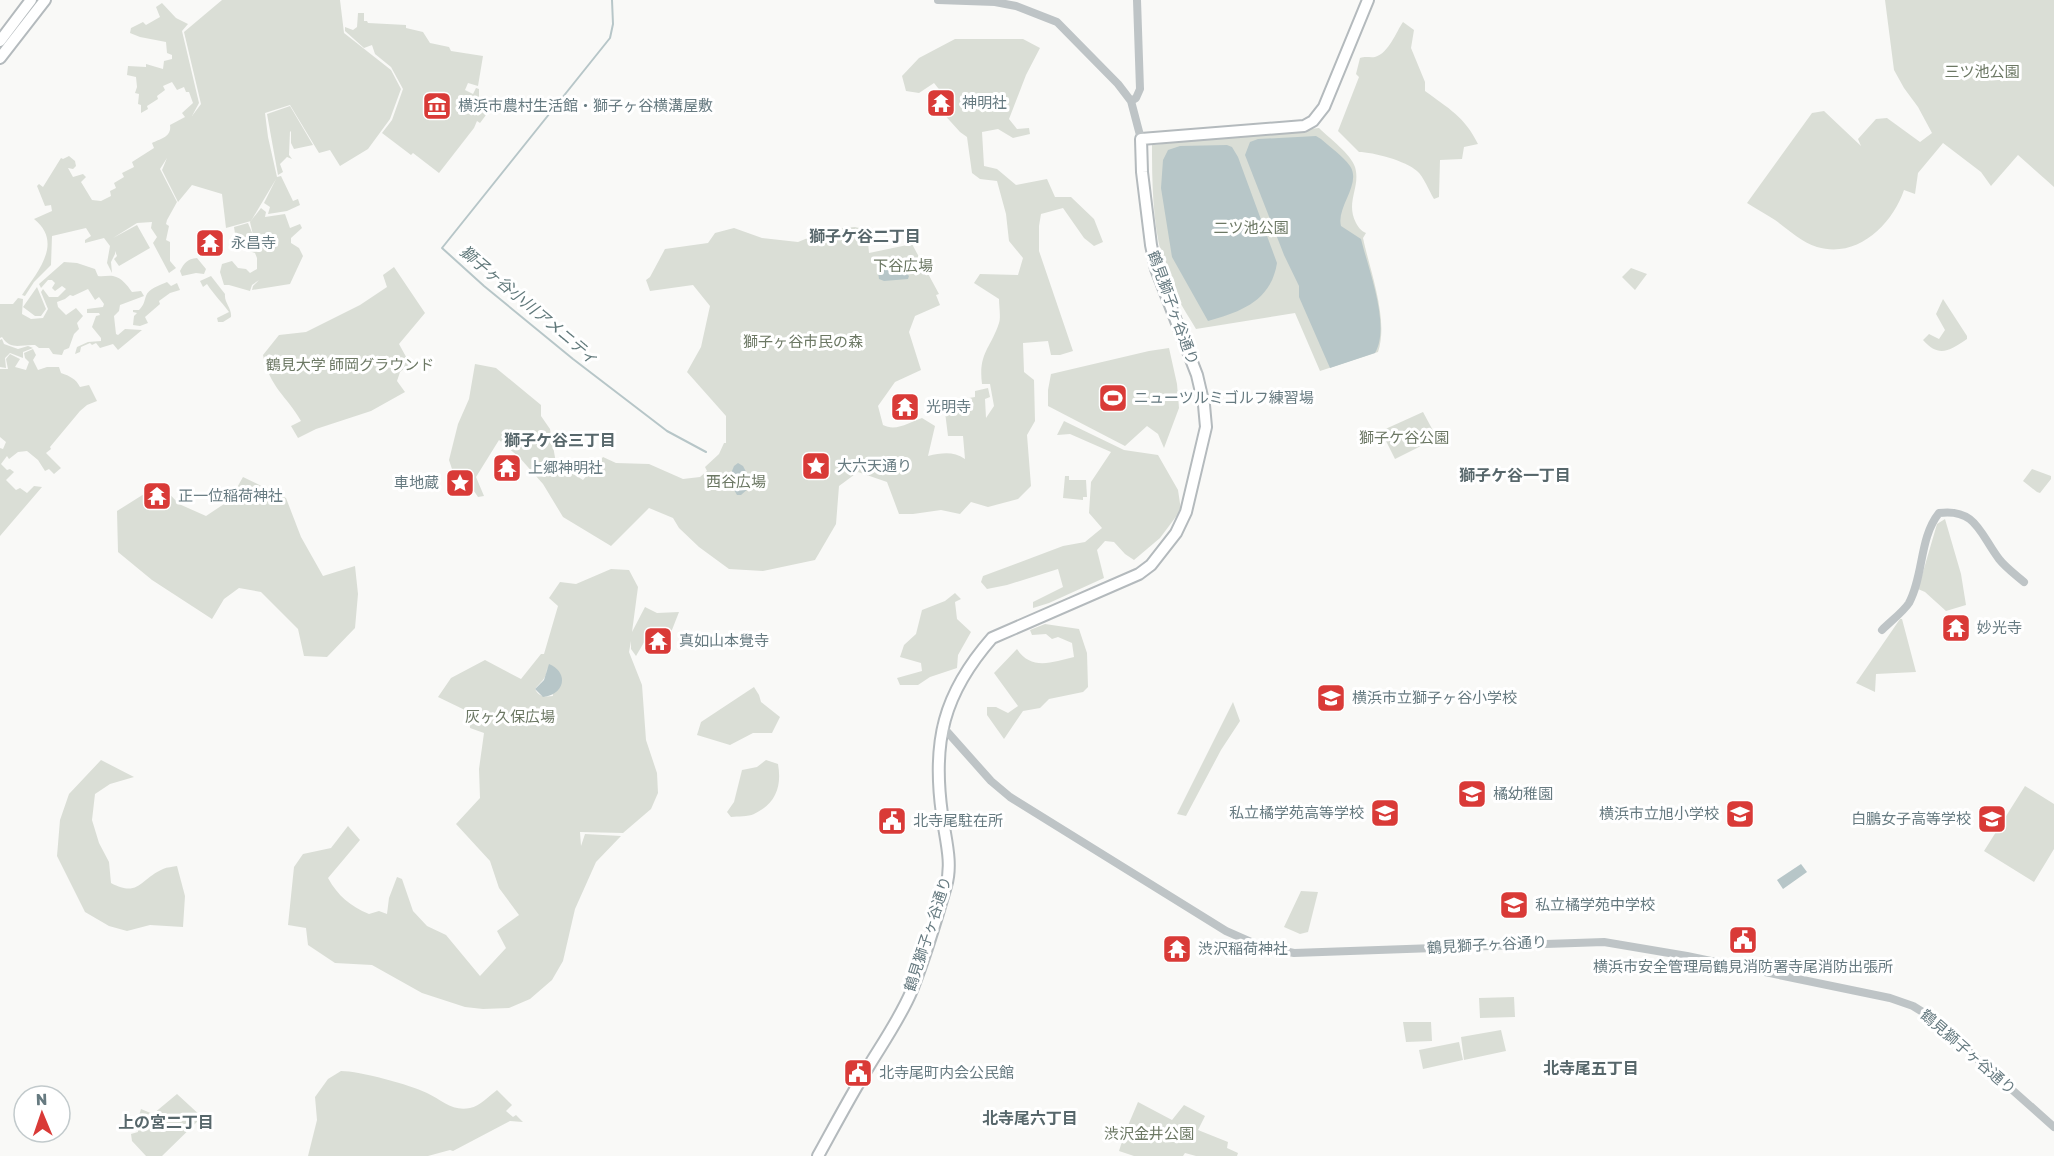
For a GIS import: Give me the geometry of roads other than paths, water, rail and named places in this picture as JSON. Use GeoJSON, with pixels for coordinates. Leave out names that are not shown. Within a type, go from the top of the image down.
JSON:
{"type":"FeatureCollection","features":[{"type":"Feature","properties":{"kind":"main road"},"geometry":{"type":"LineString","coordinates":[[0,41],[31,0]]}},
{"type":"Feature","properties":{"kind":"main road"},"geometry":{"type":"LineString","coordinates":[[0,58],[45,0]]}},
{"type":"Feature","properties":{"kind":"main road"},"geometry":{"type":"LineString","coordinates":[[1141,139],[1304,126],[1312,121],[1324,107],[1368,0]]}},
{"type":"Feature","properties":{"kind":"main road","name":"鶴見獅子ヶ谷通り"},"geometry":{"type":"LineString","coordinates":[[818,1156],[911,992],[947,885],[948,860],[938,788],[938,768],[942,726],[947,709],[965,676],[978,654],[992,638],[1140,574],[1151,565],[1176,533],[1186,512],[1206,427],[1204,405],[1197,375],[1154,261],[1142,172],[1141,139]]}},
{"type":"Feature","properties":{"kind":"street"},"geometry":{"type":"LineString","coordinates":[[938,0],[995,2],[1016,6],[1057,22],[1131,101],[1141,139]]}},
{"type":"Feature","properties":{"kind":"street"},"geometry":{"type":"LineString","coordinates":[[1131,101],[1136,98],[1140,89],[1137,0]]}},
{"type":"Feature","properties":{"kind":"street"},"geometry":{"type":"LineString","coordinates":[[1882,630],[1908,604],[1915,588],[1930,528],[1939,513],[1953,512],[1968,517],[2001,562],[2024,582]]}},
{"type":"Feature","properties":{"kind":"street","name":"鶴見獅子ヶ谷通り"},"geometry":{"type":"LineString","coordinates":[[942,726],[991,781],[1010,797],[1226,931],[1260,946],[1294,953],[1604,942],[1688,956],[1890,998],[1913,1006],[1929,1016],[2054,1126]]}},
{"type":"Feature","properties":{"kind":"waterway","name":"獅子ヶ谷小川アメニティ"},"geometry":{"type":"LineString","coordinates":[[612,0],[613,24],[610,38],[442,248],[484,286],[573,359],[667,431],[706,452]]}},
{"type":"Feature","properties":{"kind":"place","name":"神明社"},"geometry":{"type":"Point","coordinates":[941,103]}},
{"type":"Feature","properties":{"kind":"place","name":"横浜市農村生活館・獅子ヶ谷横溝屋敷"},"geometry":{"type":"Point","coordinates":[437,106]}},
{"type":"Feature","properties":{"kind":"place","name":"永昌寺"},"geometry":{"type":"Point","coordinates":[210,243]}},
{"type":"Feature","properties":{"kind":"place","name":"ニューツルミゴルフ練習場"},"geometry":{"type":"Point","coordinates":[1113,398]}},
{"type":"Feature","properties":{"kind":"place","name":"光明寺"},"geometry":{"type":"Point","coordinates":[905,407]}},
{"type":"Feature","properties":{"kind":"place","name":"大六天通り"},"geometry":{"type":"Point","coordinates":[816,466]}},
{"type":"Feature","properties":{"kind":"place","name":"上郷神明社"},"geometry":{"type":"Point","coordinates":[507,468]}},
{"type":"Feature","properties":{"kind":"place","name":"車地蔵"},"geometry":{"type":"Point","coordinates":[460,483]}},
{"type":"Feature","properties":{"kind":"place","name":"正一位稲荷神社"},"geometry":{"type":"Point","coordinates":[157,496]}},
{"type":"Feature","properties":{"kind":"place","name":"妙光寺"},"geometry":{"type":"Point","coordinates":[1956,628]}},
{"type":"Feature","properties":{"kind":"place","name":"真如山本覺寺"},"geometry":{"type":"Point","coordinates":[658,641]}},
{"type":"Feature","properties":{"kind":"place","name":"横浜市立獅子ヶ谷小学校"},"geometry":{"type":"Point","coordinates":[1331,698]}},
{"type":"Feature","properties":{"kind":"place","name":"橘幼稚園"},"geometry":{"type":"Point","coordinates":[1472,794]}},
{"type":"Feature","properties":{"kind":"place","name":"私立橘学苑高等学校"},"geometry":{"type":"Point","coordinates":[1385,813]}},
{"type":"Feature","properties":{"kind":"place","name":"横浜市立旭小学校"},"geometry":{"type":"Point","coordinates":[1740,814]}},
{"type":"Feature","properties":{"kind":"place","name":"白鵬女子高等学校"},"geometry":{"type":"Point","coordinates":[1992,819]}},
{"type":"Feature","properties":{"kind":"place","name":"北寺尾駐在所"},"geometry":{"type":"Point","coordinates":[892,821]}},
{"type":"Feature","properties":{"kind":"place","name":"私立橘学苑中学校"},"geometry":{"type":"Point","coordinates":[1514,905]}},
{"type":"Feature","properties":{"kind":"place","name":"横浜市安全管理局鶴見消防署寺尾消防出張所"},"geometry":{"type":"Point","coordinates":[1743,940]}},
{"type":"Feature","properties":{"kind":"place","name":"渋沢稲荷神社"},"geometry":{"type":"Point","coordinates":[1177,949]}},
{"type":"Feature","properties":{"kind":"place","name":"北寺尾町内会公民館"},"geometry":{"type":"Point","coordinates":[858,1073]}},
{"type":"Feature","properties":{"kind":"district","name":"獅子ケ谷二丁目"},"geometry":{"type":"Point","coordinates":[865,236]}},
{"type":"Feature","properties":{"kind":"district","name":"獅子ケ谷三丁目"},"geometry":{"type":"Point","coordinates":[560,440]}},
{"type":"Feature","properties":{"kind":"district","name":"獅子ケ谷一丁目"},"geometry":{"type":"Point","coordinates":[1515,475]}},
{"type":"Feature","properties":{"kind":"district","name":"北寺尾五丁目"},"geometry":{"type":"Point","coordinates":[1591,1068]}},
{"type":"Feature","properties":{"kind":"district","name":"北寺尾六丁目"},"geometry":{"type":"Point","coordinates":[1030,1118]}},
{"type":"Feature","properties":{"kind":"district","name":"上の宮二丁目"},"geometry":{"type":"Point","coordinates":[166,1122]}},
{"type":"Feature","properties":{"kind":"park label","name":"三ツ池公園"},"geometry":{"type":"Point","coordinates":[1982,72]}},
{"type":"Feature","properties":{"kind":"park label","name":"二ツ池公園"},"geometry":{"type":"Point","coordinates":[1251,228]}},
{"type":"Feature","properties":{"kind":"park label","name":"下谷広場"},"geometry":{"type":"Point","coordinates":[903,266]}},
{"type":"Feature","properties":{"kind":"park label","name":"獅子ヶ谷市民の森"},"geometry":{"type":"Point","coordinates":[803,342]}},
{"type":"Feature","properties":{"kind":"park label","name":"鶴見大学 師岡グラウンド"},"geometry":{"type":"Point","coordinates":[350,365]}},
{"type":"Feature","properties":{"kind":"park label","name":"獅子ケ谷公園"},"geometry":{"type":"Point","coordinates":[1404,438]}},
{"type":"Feature","properties":{"kind":"park label","name":"西谷広場"},"geometry":{"type":"Point","coordinates":[736,482]}},
{"type":"Feature","properties":{"kind":"park label","name":"灰ヶ久保広場"},"geometry":{"type":"Point","coordinates":[510,717]}},
{"type":"Feature","properties":{"kind":"park label","name":"渋沢金井公園"},"geometry":{"type":"Point","coordinates":[1149,1134]}}]}
